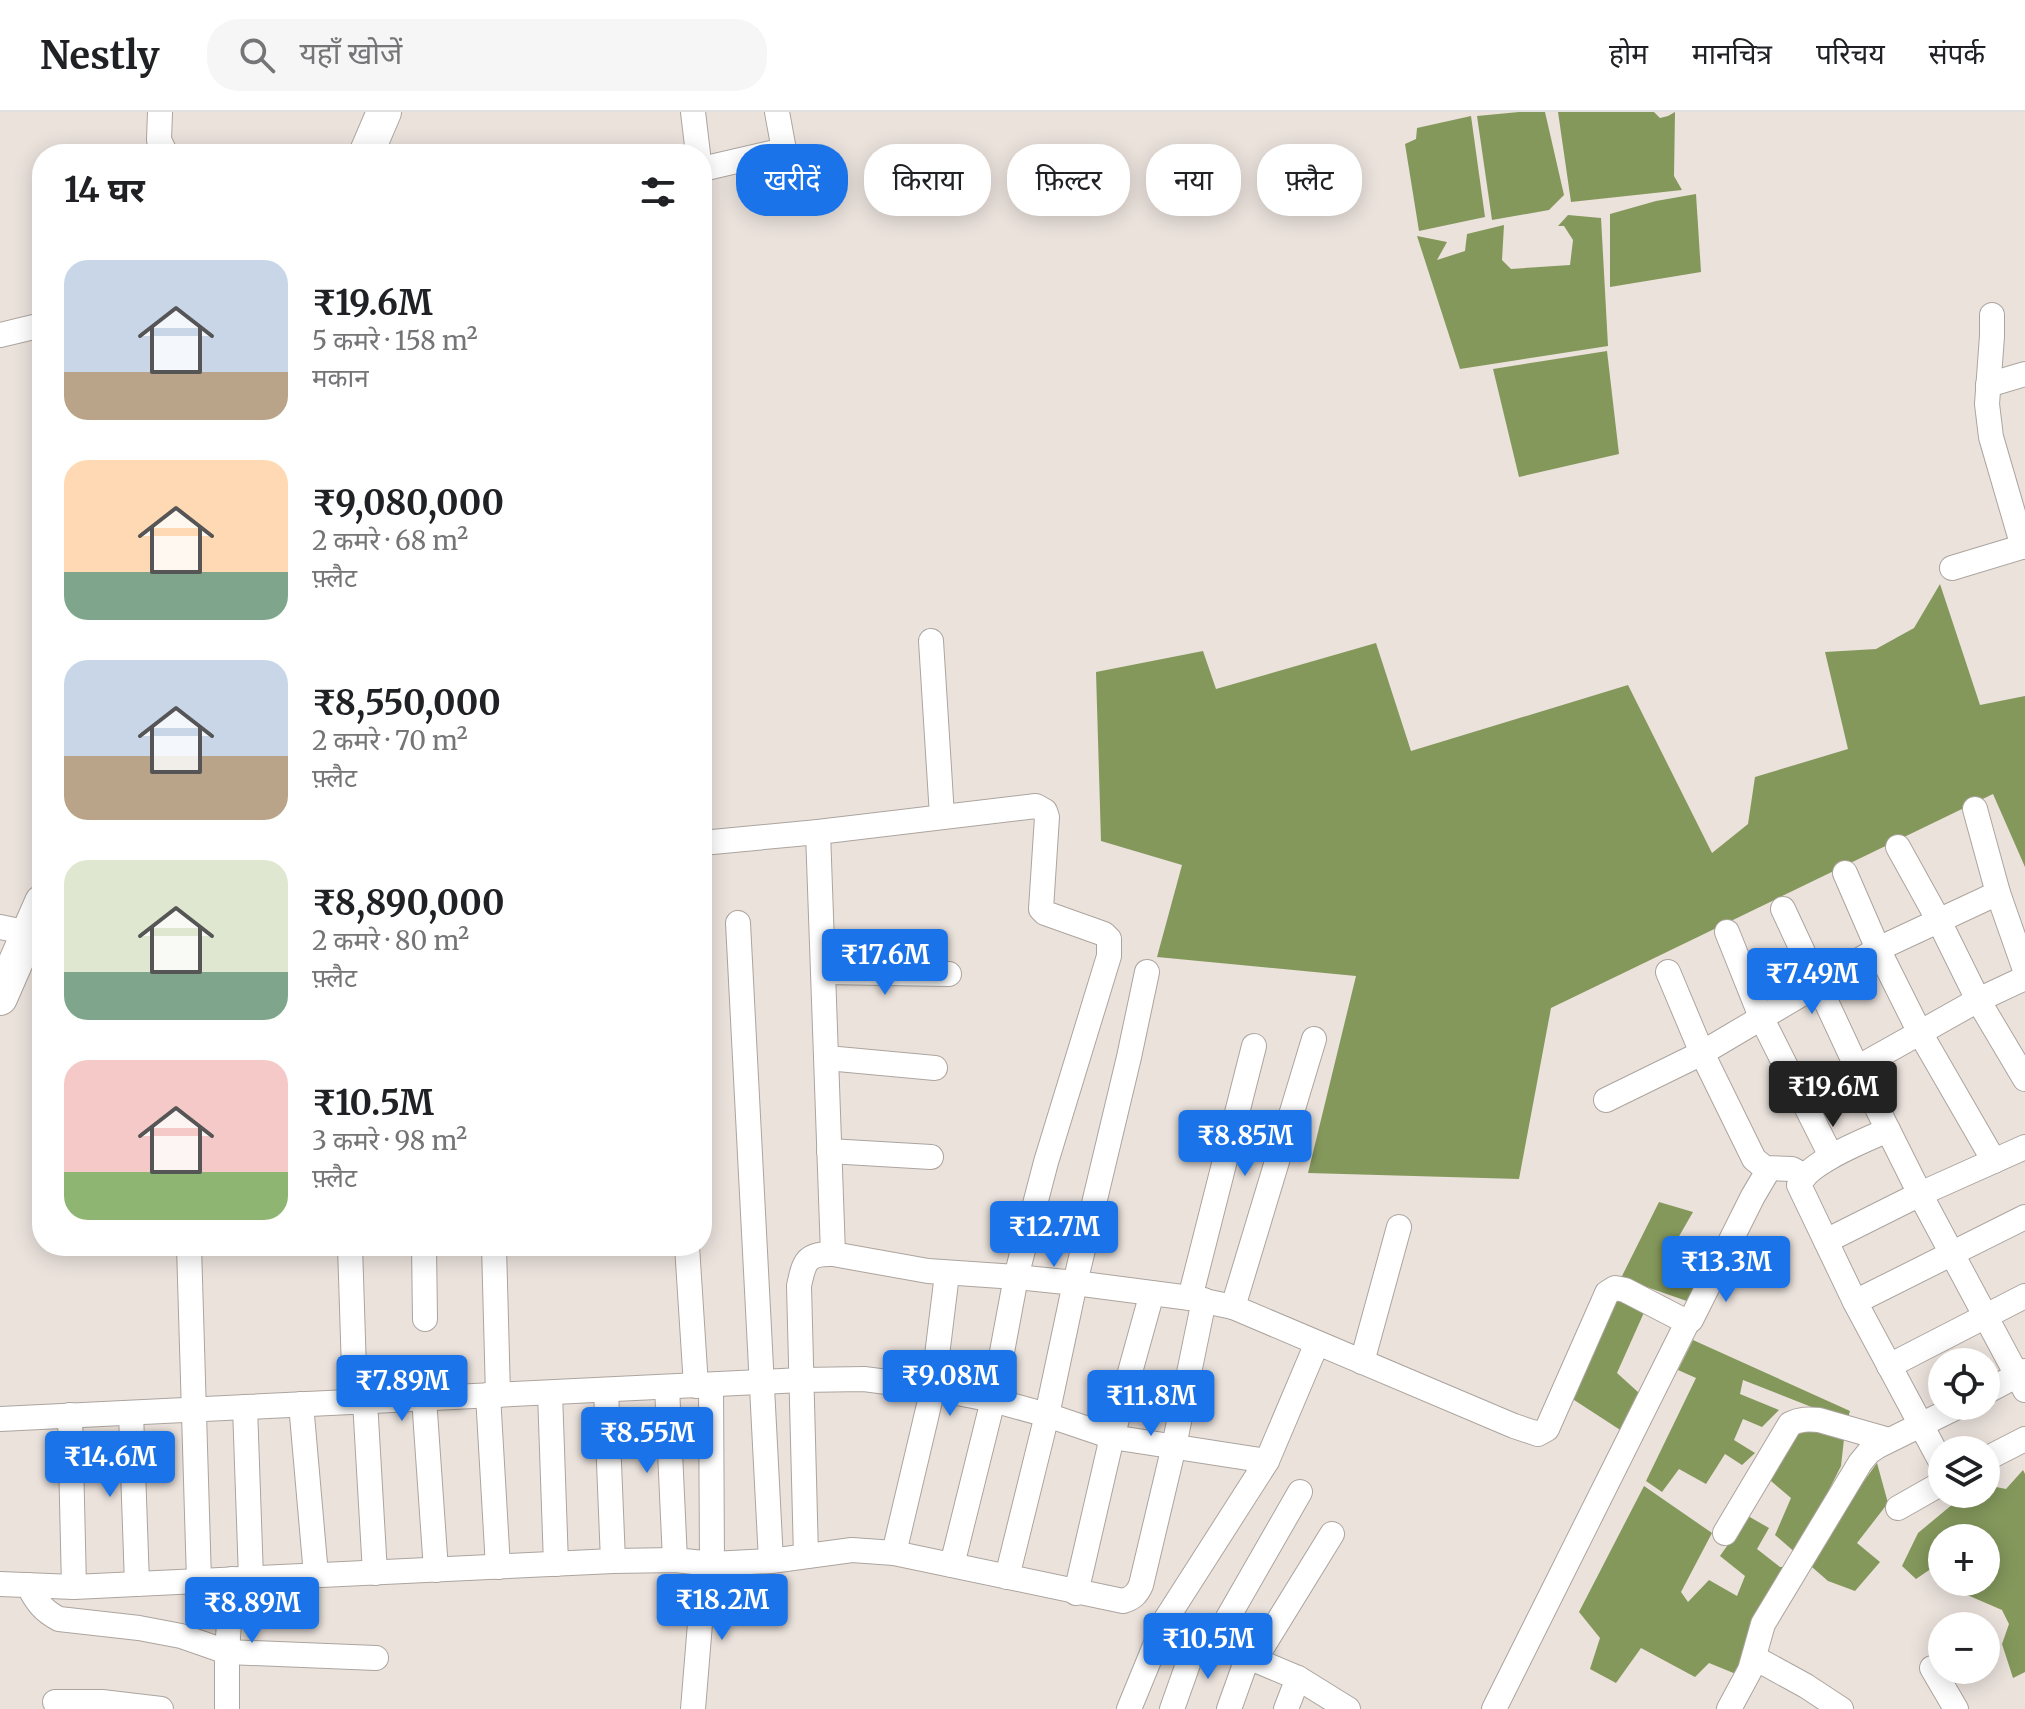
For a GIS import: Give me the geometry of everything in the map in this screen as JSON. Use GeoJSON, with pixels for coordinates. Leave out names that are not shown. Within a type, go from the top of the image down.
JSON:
{"type":"FeatureCollection","features":[{"type":"Feature","properties":{"kind":"highway"},"geometry":{"type":"LineString","coordinates":[[370,144],[383,113]]}},
{"type":"Feature","properties":{"kind":"highway"},"geometry":{"type":"LineString","coordinates":[[0,998],[14,930],[32,912]]}},
{"type":"Feature","properties":{"kind":"street"},"geometry":{"type":"LineString","coordinates":[[160,112],[161,144]]}},
{"type":"Feature","properties":{"kind":"street"},"geometry":{"type":"LineString","coordinates":[[693,112],[697,144]]}},
{"type":"Feature","properties":{"kind":"street"},"geometry":{"type":"LineString","coordinates":[[712,167],[784,150],[777,112]]}},
{"type":"Feature","properties":{"kind":"street"},"geometry":{"type":"LineString","coordinates":[[1952,568],[2024,546],[1991,437],[1987,404],[1992,315]]}},
{"type":"Feature","properties":{"kind":"street"},"geometry":{"type":"LineString","coordinates":[[0,335],[32,327]]}},
{"type":"Feature","properties":{"kind":"street"},"geometry":{"type":"LineString","coordinates":[[1988,385],[2025,374]]}},
{"type":"Feature","properties":{"kind":"street"},"geometry":{"type":"LineString","coordinates":[[931,641],[942,816]]}},
{"type":"Feature","properties":{"kind":"street"},"geometry":{"type":"LineString","coordinates":[[712,842],[1036,806],[1045,811],[1047,817],[1041,909],[1104,934],[1109,939],[1109,956],[1046,1162],[1016,1277],[993,1400],[952,1565]]}},
{"type":"Feature","properties":{"kind":"street"},"geometry":{"type":"LineString","coordinates":[[1975,809],[1998,893],[2025,970]]}},
{"type":"Feature","properties":{"kind":"street"},"geometry":{"type":"LineString","coordinates":[[818,832],[833,1254]]}},
{"type":"Feature","properties":{"kind":"street"},"geometry":{"type":"LineString","coordinates":[[1898,847],[1978,1000],[2025,1079]]}},
{"type":"Feature","properties":{"kind":"street"},"geometry":{"type":"LineString","coordinates":[[1845,873],[1919,1031],[1994,1161]]}},
{"type":"Feature","properties":{"kind":"street"},"geometry":{"type":"LineString","coordinates":[[1606,1100],[1702,1053],[1878,949],[1998,893]]}},
{"type":"Feature","properties":{"kind":"street"},"geometry":{"type":"LineString","coordinates":[[1783,909],[1920,1194],[2022,1379],[2000,1387]]}},
{"type":"Feature","properties":{"kind":"street"},"geometry":{"type":"LineString","coordinates":[[738,923],[771,1561]]}},
{"type":"Feature","properties":{"kind":"street"},"geometry":{"type":"LineString","coordinates":[[1727,932],[1761,1017],[1831,1156]]}},
{"type":"Feature","properties":{"kind":"street"},"geometry":{"type":"LineString","coordinates":[[823,972],[949,974]]}},
{"type":"Feature","properties":{"kind":"street"},"geometry":{"type":"LineString","coordinates":[[1007,1577],[1047,1415],[1147,972]]}},
{"type":"Feature","properties":{"kind":"street"},"geometry":{"type":"LineString","coordinates":[[1668,972],[1702,1053],[1752,1155],[1761,1167],[1792,1169],[1805,1176]]}},
{"type":"Feature","properties":{"kind":"street"},"geometry":{"type":"LineString","coordinates":[[1857,1068],[1919,1031],[2025,978]]}},
{"type":"Feature","properties":{"kind":"street"},"geometry":{"type":"LineString","coordinates":[[1233,1307],[1314,1039]]}},
{"type":"Feature","properties":{"kind":"street"},"geometry":{"type":"LineString","coordinates":[[0,1584],[74,1587],[613,1561],[675,1560],[712,1564],[771,1561],[852,1550],[894,1553],[1076,1593],[1123,1601],[1131,1599],[1141,1585],[1174,1446],[1197,1299],[1254,1046]]}},
{"type":"Feature","properties":{"kind":"street"},"geometry":{"type":"LineString","coordinates":[[827,1058],[935,1068]]}},
{"type":"Feature","properties":{"kind":"street"},"geometry":{"type":"LineString","coordinates":[[1888,1130],[1831,1156],[1800,1180],[1801,1191],[1855,1302],[1928,1438]]}},
{"type":"Feature","properties":{"kind":"street"},"geometry":{"type":"LineString","coordinates":[[1826,1241],[2025,1147]]}},
{"type":"Feature","properties":{"kind":"street"},"geometry":{"type":"LineString","coordinates":[[829,1151],[931,1157]]}},
{"type":"Feature","properties":{"kind":"street"},"geometry":{"type":"LineString","coordinates":[[1494,1709],[1688,1321],[1769,1169]]}},
{"type":"Feature","properties":{"kind":"street"},"geometry":{"type":"LineString","coordinates":[[1855,1302],[2025,1217]]}},
{"type":"Feature","properties":{"kind":"street"},"geometry":{"type":"LineString","coordinates":[[1362,1362],[1399,1227]]}},
{"type":"Feature","properties":{"kind":"street"},"geometry":{"type":"LineString","coordinates":[[806,1556],[799,1286],[803,1267],[818,1254],[947,1274],[1075,1283],[1197,1299],[1233,1307],[1538,1434],[1547,1429],[1607,1293],[1615,1288],[1625,1290],[1688,1321]]}},
{"type":"Feature","properties":{"kind":"street"},"geometry":{"type":"LineString","coordinates":[[189,1256],[199,1581]]}},
{"type":"Feature","properties":{"kind":"street"},"geometry":{"type":"LineString","coordinates":[[351,1256],[375,1573]]}},
{"type":"Feature","properties":{"kind":"street"},"geometry":{"type":"LineString","coordinates":[[424,1256],[425,1319]]}},
{"type":"Feature","properties":{"kind":"street"},"geometry":{"type":"LineString","coordinates":[[494,1256],[493,1395],[498,1567]]}},
{"type":"Feature","properties":{"kind":"street"},"geometry":{"type":"LineString","coordinates":[[688,1256],[703,1385],[712,1564],[703,1587],[693,1709]]}},
{"type":"Feature","properties":{"kind":"street"},"geometry":{"type":"LineString","coordinates":[[894,1553],[933,1388],[947,1274]]}},
{"type":"Feature","properties":{"kind":"street"},"geometry":{"type":"LineString","coordinates":[[1076,1593],[1112,1437],[1152,1293]]}},
{"type":"Feature","properties":{"kind":"street"},"geometry":{"type":"LineString","coordinates":[[1889,1366],[2025,1296]]}},
{"type":"Feature","properties":{"kind":"street"},"geometry":{"type":"LineString","coordinates":[[1129,1709],[1166,1619],[1267,1461],[1317,1343]]}},
{"type":"Feature","properties":{"kind":"street"},"geometry":{"type":"LineString","coordinates":[[0,1419],[864,1379],[993,1400],[1112,1437],[1267,1461]]}},
{"type":"Feature","properties":{"kind":"street"},"geometry":{"type":"LineString","coordinates":[[667,1387],[675,1560]]}},
{"type":"Feature","properties":{"kind":"street"},"geometry":{"type":"LineString","coordinates":[[606,1390],[613,1561]]}},
{"type":"Feature","properties":{"kind":"street"},"geometry":{"type":"LineString","coordinates":[[550,1393],[556,1564]]}},
{"type":"Feature","properties":{"kind":"street"},"geometry":{"type":"LineString","coordinates":[[424,1398],[436,1570]]}},
{"type":"Feature","properties":{"kind":"street"},"geometry":{"type":"LineString","coordinates":[[301,1404],[316,1575]]}},
{"type":"Feature","properties":{"kind":"street"},"geometry":{"type":"LineString","coordinates":[[227,1709],[227,1652],[242,1579],[245,1407]]}},
{"type":"Feature","properties":{"kind":"street"},"geometry":{"type":"LineString","coordinates":[[131,1413],[137,1584]]}},
{"type":"Feature","properties":{"kind":"street"},"geometry":{"type":"LineString","coordinates":[[70,1415],[74,1587]]}},
{"type":"Feature","properties":{"kind":"street"},"geometry":{"type":"LineString","coordinates":[[1725,1533],[1790,1424],[1819,1420],[1889,1440]]}},
{"type":"Feature","properties":{"kind":"street"},"geometry":{"type":"LineString","coordinates":[[1729,1709],[1755,1658],[1763,1624],[1860,1463],[1869,1452],[1931,1420]]}},
{"type":"Feature","properties":{"kind":"street"},"geometry":{"type":"LineString","coordinates":[[2000,1452],[2025,1439]]}},
{"type":"Feature","properties":{"kind":"street"},"geometry":{"type":"LineString","coordinates":[[1898,1508],[1928,1491]]}},
{"type":"Feature","properties":{"kind":"street"},"geometry":{"type":"LineString","coordinates":[[1172,1709],[1206,1639],[1300,1492]]}},
{"type":"Feature","properties":{"kind":"street"},"geometry":{"type":"LineString","coordinates":[[1229,1709],[1252,1657],[1332,1534]]}},
{"type":"Feature","properties":{"kind":"street"},"geometry":{"type":"LineString","coordinates":[[28,1585],[39,1605],[59,1619],[167,1633],[227,1652],[376,1658]]}},
{"type":"Feature","properties":{"kind":"street"},"geometry":{"type":"LineString","coordinates":[[1166,1619],[1298,1678],[1348,1709]]}},
{"type":"Feature","properties":{"kind":"street"},"geometry":{"type":"LineString","coordinates":[[1755,1658],[1809,1700],[1841,1709]]}},
{"type":"Feature","properties":{"kind":"street"},"geometry":{"type":"LineString","coordinates":[[1286,1709],[1298,1678]]}},
{"type":"Feature","properties":{"kind":"street"},"geometry":{"type":"LineString","coordinates":[[1941,1684],[1956,1709]]}},
{"type":"Feature","properties":{"kind":"street"},"geometry":{"type":"LineString","coordinates":[[55,1702],[102,1702],[161,1709]]}},
{"type":"Feature","properties":{"kind":"shaded area"},"geometry":{"type":"Polygon","coordinates":[[[1545,112],[1564,195],[1549,210],[1492,220],[1477,116],[1545,112]]]}},
{"type":"Feature","properties":{"kind":"shaded area"},"geometry":{"type":"Polygon","coordinates":[[[1558,112],[1654,112],[1660,118],[1675,112],[1674,176],[1682,190],[1571,202],[1558,112]]]}},
{"type":"Feature","properties":{"kind":"shaded area"},"geometry":{"type":"Polygon","coordinates":[[[1471,116],[1485,217],[1419,231],[1405,144],[1416,139],[1417,128],[1471,116]]]}},
{"type":"Feature","properties":{"kind":"shaded area"},"geometry":{"type":"Polygon","coordinates":[[[1696,194],[1701,272],[1610,287],[1610,214],[1696,194]]]}},
{"type":"Feature","properties":{"kind":"shaded area"},"geometry":{"type":"Polygon","coordinates":[[[1568,215],[1601,218],[1608,346],[1460,369],[1417,236],[1447,242],[1437,260],[1465,251],[1467,234],[1504,225],[1502,260],[1511,269],[1570,265],[1573,240],[1564,226],[1558,226],[1568,215]]]}},
{"type":"Feature","properties":{"kind":"shaded area"},"geometry":{"type":"Polygon","coordinates":[[[1607,351],[1619,454],[1519,477],[1493,369],[1607,351]]]}},
{"type":"Feature","properties":{"kind":"shaded area"},"geometry":{"type":"Polygon","coordinates":[[[1940,584],[1980,705],[2025,696],[2025,867],[1993,794],[1551,1008],[1519,1179],[1308,1173],[1356,976],[1157,957],[1182,865],[1101,841],[1096,672],[1203,651],[1216,689],[1376,643],[1411,751],[1628,685],[1712,853],[1748,824],[1755,777],[1848,749],[1825,652],[1876,649],[1914,628],[1940,584]]]}},
{"type":"Feature","properties":{"kind":"shaded area"},"geometry":{"type":"Polygon","coordinates":[[[1659,1202],[1693,1212],[1670,1252],[1700,1270],[1701,1306],[1621,1278],[1659,1202]]]}},
{"type":"Feature","properties":{"kind":"shaded area"},"geometry":{"type":"Polygon","coordinates":[[[1605,1290],[1646,1308],[1617,1373],[1649,1402],[1628,1435],[1571,1398],[1605,1290]]]}},
{"type":"Feature","properties":{"kind":"shaded area"},"geometry":{"type":"Polygon","coordinates":[[[1693,1340],[1850,1411],[1847,1421],[1743,1380],[1740,1394],[1779,1410],[1762,1427],[1743,1419],[1734,1440],[1755,1453],[1742,1465],[1725,1454],[1706,1484],[1679,1469],[1662,1492],[1646,1481],[1696,1378],[1678,1370],[1693,1340]]]}},
{"type":"Feature","properties":{"kind":"shaded area"},"geometry":{"type":"Polygon","coordinates":[[[1798,1426],[1844,1439],[1841,1466],[1812,1524],[1825,1535],[1877,1463],[1888,1503],[1857,1543],[1880,1562],[1855,1591],[1828,1581],[1775,1535],[1791,1498],[1764,1475],[1798,1426]]]}},
{"type":"Feature","properties":{"kind":"shaded area"},"geometry":{"type":"Polygon","coordinates":[[[2023,1470],[2025,1672],[2013,1678],[2002,1644],[2009,1624],[2002,1610],[1970,1596],[2000,1596],[2000,1524],[1929,1524],[1948,1508],[2000,1508],[2000,1488],[2006,1489],[2023,1470]]]}},
{"type":"Feature","properties":{"kind":"shaded area"},"geometry":{"type":"Polygon","coordinates":[[[1644,1486],[1712,1533],[1681,1592],[1688,1602],[1709,1580],[1737,1596],[1745,1576],[1720,1556],[1748,1516],[1769,1528],[1757,1549],[1780,1567],[1803,1566],[1736,1674],[1709,1663],[1695,1677],[1641,1648],[1616,1683],[1590,1669],[1600,1638],[1579,1612],[1644,1486]]]}},
{"type":"Feature","properties":{"kind":"shaded area"},"geometry":{"type":"Polygon","coordinates":[[[1928,1525],[1928,1571],[1916,1579],[1902,1566],[1918,1533],[1928,1525]]]}}]}
